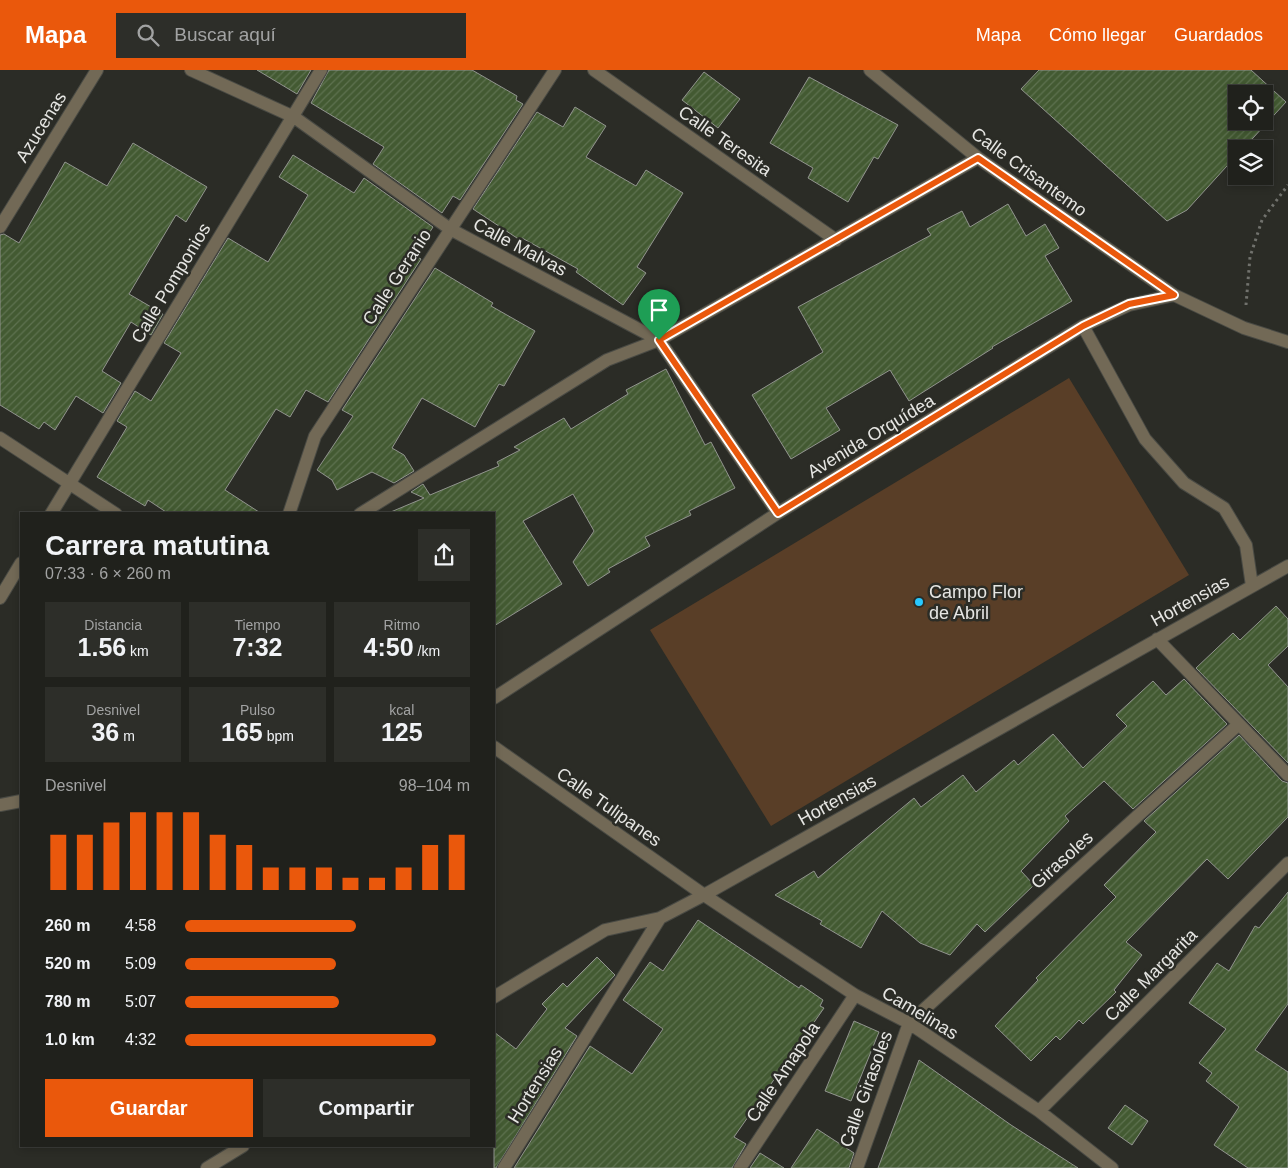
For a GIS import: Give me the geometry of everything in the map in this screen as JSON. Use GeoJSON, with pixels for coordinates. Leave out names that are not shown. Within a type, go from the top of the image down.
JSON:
{"type":"FeatureCollection","features":[{"type":"Feature","properties":{"kind":"street","name":"Azucenas"},"geometry":{"type":"LineString","coordinates":[[0,227],[97,70]]}},
{"type":"Feature","properties":{"kind":"street","name":"Calle Malvas"},"geometry":{"type":"LineString","coordinates":[[191,70],[294,117],[450,229],[659,340],[778,513]]}},
{"type":"Feature","properties":{"kind":"street","name":"Calle Pomponios"},"geometry":{"type":"LineString","coordinates":[[52,512],[321,70]]}},
{"type":"Feature","properties":{"kind":"street","name":"Calle Geranio"},"geometry":{"type":"LineString","coordinates":[[289,512],[315,436],[555,70]]}},
{"type":"Feature","properties":{"kind":"street","name":"Calle Teresita"},"geometry":{"type":"LineString","coordinates":[[594,70],[836,240]]}},
{"type":"Feature","properties":{"kind":"street","name":"Calle Crisantemo"},"geometry":{"type":"LineString","coordinates":[[870,70],[978,158],[1174,295]]}},
{"type":"Feature","properties":{"kind":"street"},"geometry":{"type":"LineString","coordinates":[[363,512],[607,360],[659,340],[978,158]]}},
{"type":"Feature","properties":{"kind":"street"},"geometry":{"type":"LineString","coordinates":[[1174,295],[1244,328],[1288,342]]}},
{"type":"Feature","properties":{"kind":"street","name":"Avenida Orquídea"},"geometry":{"type":"LineString","coordinates":[[495,697],[778,513],[1083,326],[1129,304],[1174,295]]}},
{"type":"Feature","properties":{"kind":"street"},"geometry":{"type":"LineString","coordinates":[[1083,326],[1145,439],[1184,483],[1224,508],[1246,544],[1252,586]]}},
{"type":"Feature","properties":{"kind":"street"},"geometry":{"type":"LineString","coordinates":[[0,438],[113,512]]}},
{"type":"Feature","properties":{"kind":"street"},"geometry":{"type":"LineString","coordinates":[[0,598],[20,565]]}},
{"type":"Feature","properties":{"kind":"street","name":"Hortensias"},"geometry":{"type":"LineString","coordinates":[[504,1168],[660,918],[1288,566]]}},
{"type":"Feature","properties":{"kind":"street"},"geometry":{"type":"LineString","coordinates":[[1157,640],[1288,775]]}},
{"type":"Feature","properties":{"kind":"street","name":"Girasoles"},"geometry":{"type":"LineString","coordinates":[[909,1023],[1239,724]]}},
{"type":"Feature","properties":{"kind":"street","name":"Calle Tulipanes"},"geometry":{"type":"LineString","coordinates":[[495,748],[704,895]]}},
{"type":"Feature","properties":{"kind":"street"},"geometry":{"type":"LineString","coordinates":[[0,805],[20,801]]}},
{"type":"Feature","properties":{"kind":"street","name":"Calle Margarita"},"geometry":{"type":"LineString","coordinates":[[1039,1111],[1288,863]]}},
{"type":"Feature","properties":{"kind":"street","name":"Camelinas"},"geometry":{"type":"LineString","coordinates":[[704,895],[855,995],[909,1023],[1039,1111],[1096,1164],[1112,1168]]}},
{"type":"Feature","properties":{"kind":"street"},"geometry":{"type":"LineString","coordinates":[[495,996],[605,930],[660,918]]}},
{"type":"Feature","properties":{"kind":"street","name":"Calle Amapola"},"geometry":{"type":"LineString","coordinates":[[740,1168],[855,995]]}},
{"type":"Feature","properties":{"kind":"street","name":"Calle Girasoles"},"geometry":{"type":"LineString","coordinates":[[856,1168],[909,1023]]}},
{"type":"Feature","properties":{"kind":"street"},"geometry":{"type":"LineString","coordinates":[[206,1168],[241,1147]]}},
{"type":"Feature","properties":{"kind":"path"},"geometry":{"type":"LineString","coordinates":[[1244,328],[1250,257],[1262,220],[1288,185]]}},
{"type":"Feature","properties":{"kind":"shaded area","name":"Campo Flor de Abril"},"geometry":{"type":"Polygon","coordinates":[[[1069,378],[1189,575],[771,826],[650,630],[1069,378]]]}},
{"type":"Feature","properties":{"kind":"building"},"geometry":{"type":"Polygon","coordinates":[[[257,70],[311,70],[297,94],[257,70]]]}},
{"type":"Feature","properties":{"kind":"building"},"geometry":{"type":"Polygon","coordinates":[[[329,70],[472,70],[517,96],[516,100],[523,104],[460,200],[453,196],[442,213],[373,164],[384,147],[311,103],[329,70]]]}},
{"type":"Feature","properties":{"kind":"building"},"geometry":{"type":"Polygon","coordinates":[[[1039,70],[1251,70],[1267,85],[1228,85],[1228,130],[1260,130],[1251,140],[1228,140],[1228,165],[1187,210],[1167,221],[1021,89],[1039,70]]]}},
{"type":"Feature","properties":{"kind":"building"},"geometry":{"type":"Polygon","coordinates":[[[704,72],[740,99],[718,128],[682,100],[704,72]]]}},
{"type":"Feature","properties":{"kind":"building"},"geometry":{"type":"Polygon","coordinates":[[[809,77],[898,125],[878,159],[874,157],[848,202],[808,178],[813,168],[770,143],[809,77]]]}},
{"type":"Feature","properties":{"kind":"building"},"geometry":{"type":"Polygon","coordinates":[[[1273,90],[1286,102],[1273,116],[1273,90]]]}},
{"type":"Feature","properties":{"kind":"building"},"geometry":{"type":"Polygon","coordinates":[[[575,107],[606,126],[586,157],[636,186],[646,170],[683,193],[637,267],[646,273],[623,305],[576,272],[578,269],[522,238],[520,240],[473,209],[537,112],[563,127],[575,107]]]}},
{"type":"Feature","properties":{"kind":"building"},"geometry":{"type":"Polygon","coordinates":[[[133,143],[207,187],[186,222],[176,215],[129,294],[163,314],[151,335],[131,322],[102,371],[121,383],[103,413],[76,396],[55,430],[44,422],[39,429],[0,405],[0,235],[4,234],[19,243],[65,162],[107,186],[133,143]]]}},
{"type":"Feature","properties":{"kind":"building"},"geometry":{"type":"Polygon","coordinates":[[[293,155],[354,193],[364,178],[433,227],[415,255],[421,259],[328,402],[306,390],[290,417],[276,409],[225,490],[259,512],[166,512],[148,500],[145,506],[97,477],[127,427],[117,421],[135,391],[151,401],[181,353],[164,343],[228,238],[268,262],[308,195],[279,177],[293,155]]]}},
{"type":"Feature","properties":{"kind":"building"},"geometry":{"type":"Polygon","coordinates":[[[1008,204],[1026,236],[1045,224],[1059,248],[1045,256],[1072,301],[992,347],[909,401],[890,370],[826,408],[840,430],[791,459],[752,395],[823,352],[798,307],[931,235],[927,229],[962,211],[970,227],[1008,204]]]}},
{"type":"Feature","properties":{"kind":"building"},"geometry":{"type":"Polygon","coordinates":[[[435,268],[493,303],[491,306],[535,331],[504,386],[499,384],[475,427],[422,398],[392,448],[404,455],[414,471],[394,483],[372,472],[337,490],[332,480],[317,470],[353,416],[342,410],[435,268]]]}},
{"type":"Feature","properties":{"kind":"building"},"geometry":{"type":"Polygon","coordinates":[[[666,369],[705,445],[711,442],[735,488],[689,511],[691,515],[645,537],[650,546],[608,569],[610,572],[588,586],[573,562],[594,531],[573,494],[523,521],[562,584],[495,625],[495,512],[391,512],[424,498],[411,492],[423,484],[430,495],[499,466],[497,462],[520,450],[514,447],[564,418],[571,429],[628,394],[626,390],[666,369]]]}},
{"type":"Feature","properties":{"kind":"building"},"geometry":{"type":"Polygon","coordinates":[[[1276,606],[1288,619],[1288,646],[1268,665],[1288,687],[1288,763],[1196,668],[1233,633],[1240,640],[1276,606]]]}},
{"type":"Feature","properties":{"kind":"building"},"geometry":{"type":"Polygon","coordinates":[[[1184,679],[1227,724],[1133,809],[1104,781],[1065,816],[1069,821],[1021,871],[1034,885],[985,932],[977,924],[950,955],[920,943],[882,911],[861,948],[820,924],[822,921],[775,895],[814,871],[818,878],[914,798],[921,807],[963,775],[976,792],[1014,760],[1018,765],[1053,734],[1083,768],[1127,726],[1116,715],[1153,681],[1166,695],[1184,679]]]}},
{"type":"Feature","properties":{"kind":"building"},"geometry":{"type":"Polygon","coordinates":[[[1239,735],[1282,781],[1288,783],[1288,817],[1228,879],[1207,859],[1126,942],[1142,955],[1114,990],[1116,992],[1083,1024],[1079,1020],[1060,1040],[1056,1036],[1031,1061],[995,1026],[1038,980],[1036,978],[1116,897],[1104,885],[1156,832],[1144,821],[1239,735]]]}},
{"type":"Feature","properties":{"kind":"building"},"geometry":{"type":"Polygon","coordinates":[[[1288,892],[1288,1004],[1255,1050],[1288,1072],[1288,1168],[1248,1168],[1214,1145],[1239,1107],[1206,1081],[1212,1073],[1199,1063],[1226,1029],[1189,1003],[1217,963],[1229,971],[1255,926],[1259,928],[1288,892]]]}},
{"type":"Feature","properties":{"kind":"building"},"geometry":{"type":"Polygon","coordinates":[[[698,920],[799,988],[801,985],[823,1000],[820,1006],[824,1008],[734,1137],[746,1144],[732,1168],[514,1168],[590,1046],[632,1074],[663,1029],[623,1000],[650,962],[663,971],[698,920]]]}},
{"type":"Feature","properties":{"kind":"building"},"geometry":{"type":"Polygon","coordinates":[[[597,957],[615,975],[565,1028],[577,1036],[496,1168],[494,1168],[495,1033],[516,1049],[547,1009],[542,1004],[563,983],[567,987],[597,957]]]}},
{"type":"Feature","properties":{"kind":"building"},"geometry":{"type":"Polygon","coordinates":[[[854,1021],[879,1032],[851,1101],[825,1091],[854,1021]]]}},
{"type":"Feature","properties":{"kind":"building"},"geometry":{"type":"Polygon","coordinates":[[[919,1060],[1011,1125],[1078,1168],[878,1168],[919,1060]]]}},
{"type":"Feature","properties":{"kind":"building"},"geometry":{"type":"Polygon","coordinates":[[[1125,1105],[1148,1121],[1132,1145],[1108,1128],[1125,1105]]]}},
{"type":"Feature","properties":{"kind":"building"},"geometry":{"type":"Polygon","coordinates":[[[817,1129],[854,1153],[849,1168],[791,1168],[817,1129]]]}},
{"type":"Feature","properties":{"kind":"building"},"geometry":{"type":"Polygon","coordinates":[[[760,1153],[784,1168],[750,1168],[760,1153]]]}},
{"type":"Feature","properties":{"kind":"place","name":"Campo Flor de Abril"},"geometry":{"type":"Point","coordinates":[919,602]}},
{"type":"Feature","properties":{"kind":"route"},"geometry":{"type":"LineString","coordinates":[[978,158],[1174,295],[1129,304],[1083,326],[778,513],[659,340],[978,158]]}}]}
